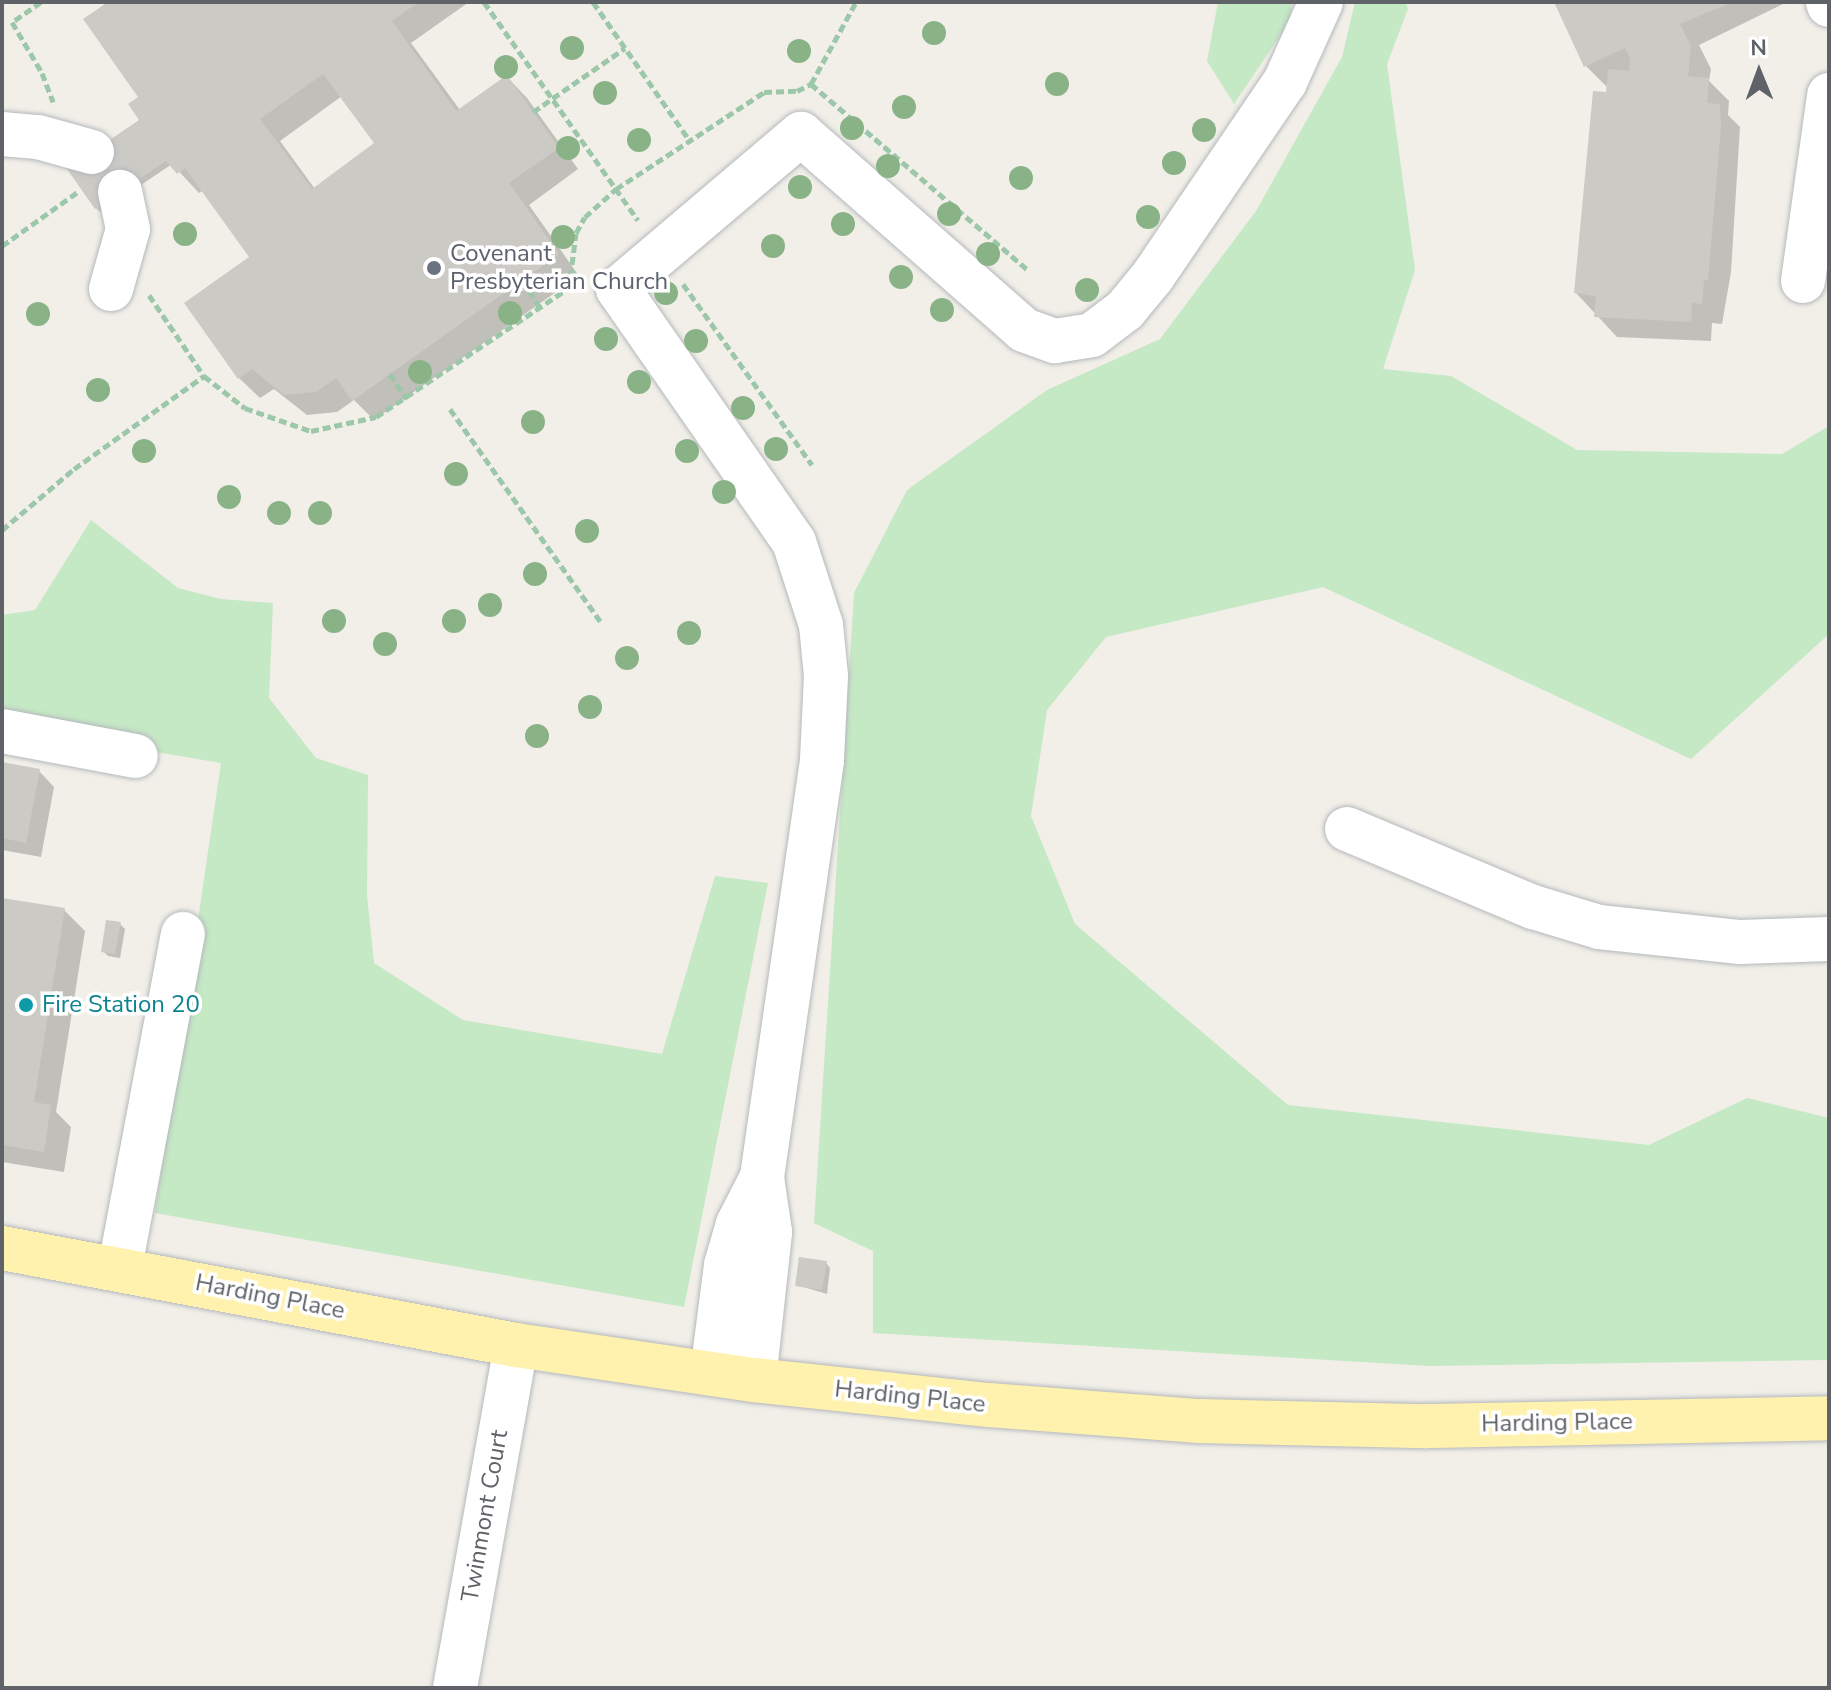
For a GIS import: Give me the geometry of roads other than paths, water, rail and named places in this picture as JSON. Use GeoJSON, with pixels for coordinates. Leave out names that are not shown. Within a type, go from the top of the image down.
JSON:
{"type":"FeatureCollection","features":[{"type":"Feature","properties":{"kind":"main road","name":"Harding Place"},"geometry":{"type":"LineString","coordinates":[[2,1248],[120,1267],[516,1345],[754,1380],[1199,1421],[1427,1426],[1829,1418]]}},
{"type":"Feature","properties":{"kind":"street"},"geometry":{"type":"LineString","coordinates":[[754,1380],[770,1232],[762,1177],[822,760],[826,676],[821,625],[794,542],[618,289],[801,134],[1024,330],[1055,341],[1092,335],[1125,310],[1162,263],[1285,82],[1321,2]]}},
{"type":"Feature","properties":{"kind":"street"},"geometry":{"type":"LineString","coordinates":[[1803,281],[1829,95]]}},
{"type":"Feature","properties":{"kind":"street"},"geometry":{"type":"LineString","coordinates":[[2,134],[38,137],[98,178],[128,229],[125,286]]}},
{"type":"Feature","properties":{"kind":"street"},"geometry":{"type":"LineString","coordinates":[[2,731],[136,756]]}},
{"type":"Feature","properties":{"kind":"street"},"geometry":{"type":"LineString","coordinates":[[1347,829],[1533,907],[1599,927],[1740,942],[1829,939]]}},
{"type":"Feature","properties":{"kind":"street"},"geometry":{"type":"LineString","coordinates":[[120,1267],[183,934]]}},
{"type":"Feature","properties":{"kind":"street"},"geometry":{"type":"LineString","coordinates":[[712,1373],[726,1265],[738,1224],[762,1177]]}},
{"type":"Feature","properties":{"kind":"street","name":"Twinmont Court"},"geometry":{"type":"LineString","coordinates":[[455,1688],[516,1345]]}},
{"type":"Feature","properties":{"kind":"place","name":"Covenant Presbyterian Church"},"geometry":{"type":"Point","coordinates":[434,268]}},
{"type":"Feature","properties":{"kind":"place","name":"Fire Station 20"},"geometry":{"type":"Point","coordinates":[26,1005]}}]}
